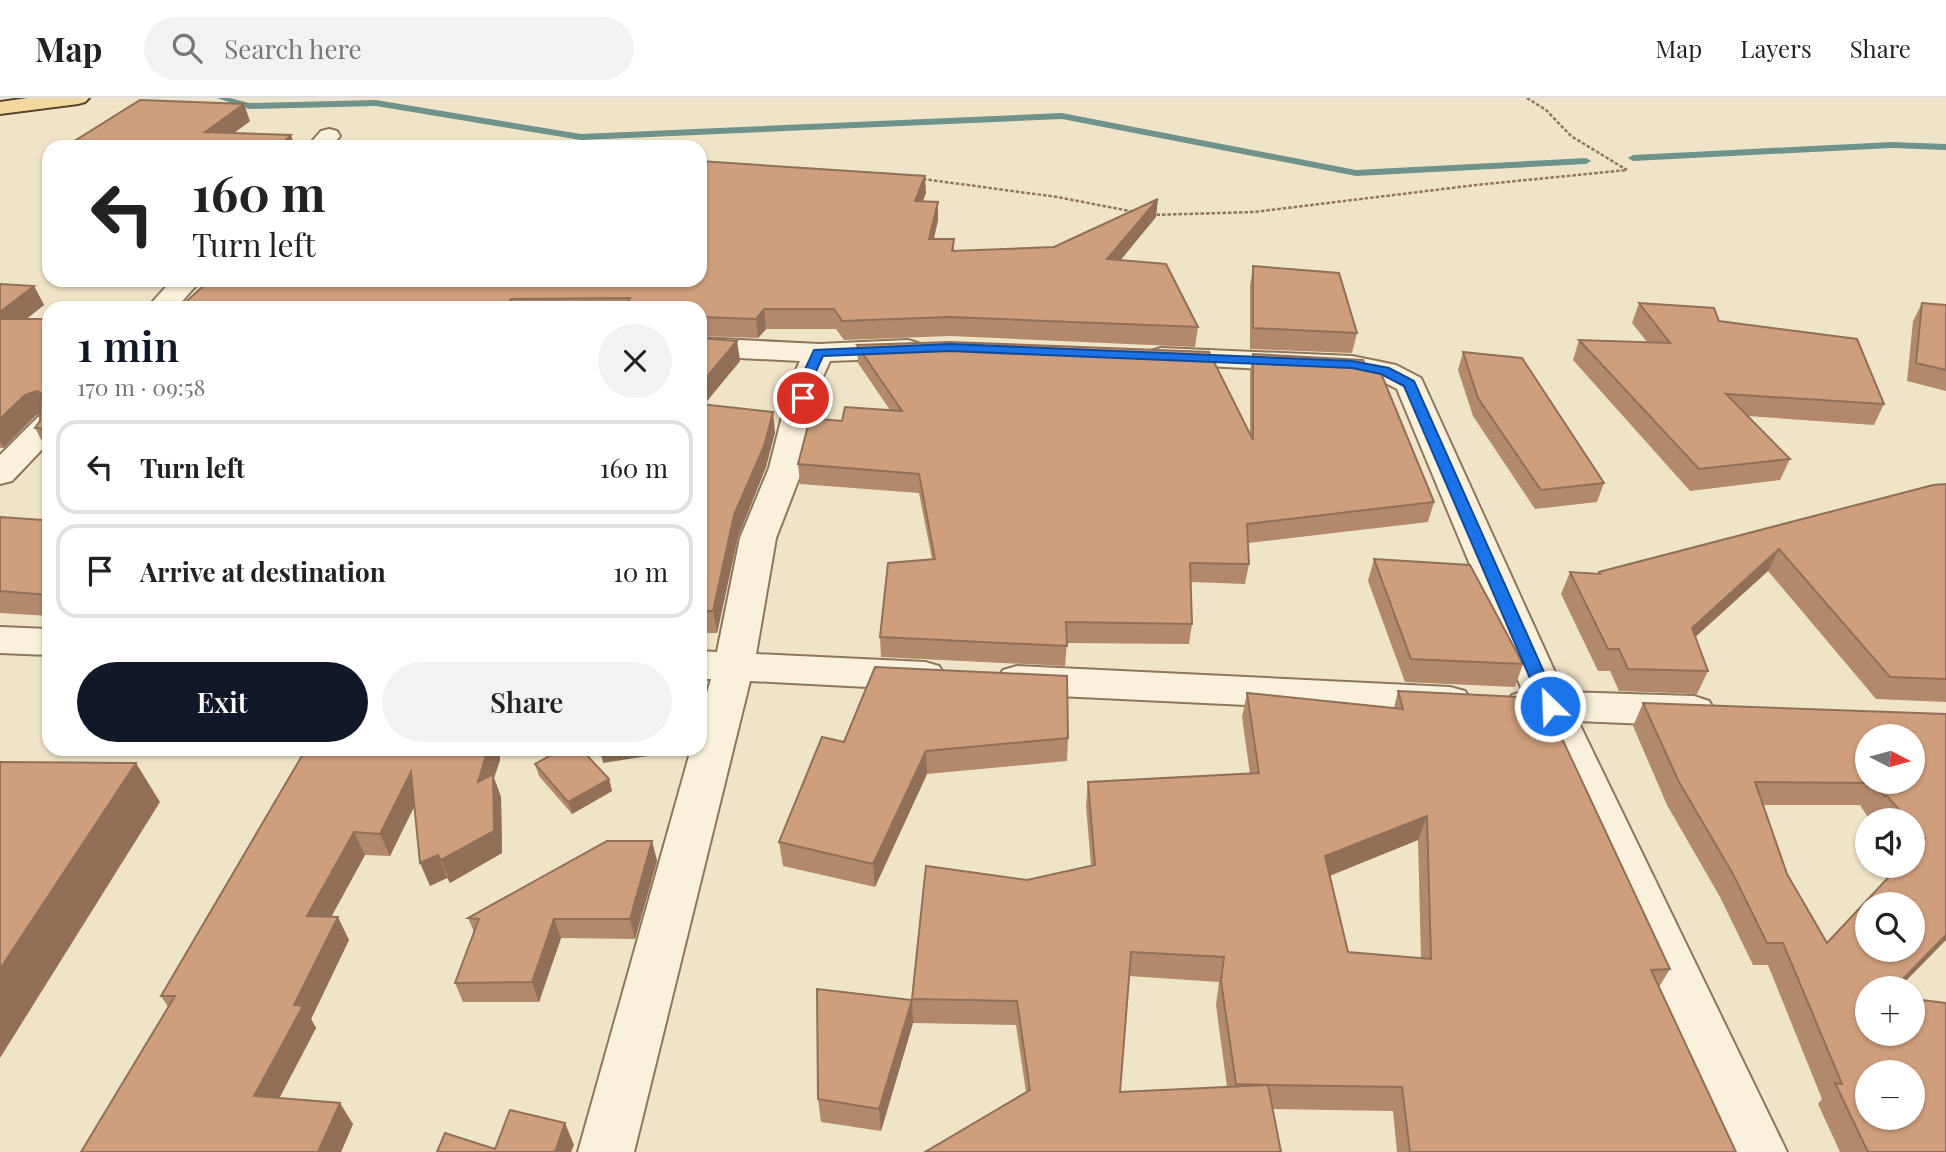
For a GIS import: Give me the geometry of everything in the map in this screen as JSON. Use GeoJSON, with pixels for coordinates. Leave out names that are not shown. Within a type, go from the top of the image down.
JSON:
{"type":"FeatureCollection","features":[{"type":"Feature","properties":{"kind":"main road"},"geometry":{"type":"LineString","coordinates":[[0,108],[78,98]]}},
{"type":"Feature","properties":{"kind":"street"},"geometry":{"type":"LineString","coordinates":[[168,301],[180,287]]}},
{"type":"Feature","properties":{"kind":"street"},"geometry":{"type":"LineString","coordinates":[[707,347],[819,352],[937,348]]}},
{"type":"Feature","properties":{"kind":"street"},"geometry":{"type":"LineString","coordinates":[[707,710],[717,666],[758,538],[786,468],[806,380],[819,352]]}},
{"type":"Feature","properties":{"kind":"street"},"geometry":{"type":"LineString","coordinates":[[1122,355],[1352,365],[1385,371],[1410,384],[1550,706],[1759,1152]]}},
{"type":"Feature","properties":{"kind":"street"},"geometry":{"type":"LineString","coordinates":[[0,474],[42,431]]}},
{"type":"Feature","properties":{"kind":"street"},"geometry":{"type":"LineString","coordinates":[[0,640],[42,642]]}},
{"type":"Feature","properties":{"kind":"street"},"geometry":{"type":"LineString","coordinates":[[717,666],[1728,712]]}},
{"type":"Feature","properties":{"kind":"street"},"geometry":{"type":"LineString","coordinates":[[606,1152],[696,756]]}},
{"type":"Feature","properties":{"kind":"path"},"geometry":{"type":"LineString","coordinates":[[1150,215],[1190,216],[1256,210],[1627,170],[1571,136],[1546,110],[1527,98]]}},
{"type":"Feature","properties":{"kind":"path"},"geometry":{"type":"LineString","coordinates":[[913,178],[1057,197],[1136,212]]}},
{"type":"Feature","properties":{"kind":"building"},"geometry":{"type":"Polygon","coordinates":[[[140,100],[244,104],[205,132],[291,135],[286,140],[76,140],[140,100]]]}},
{"type":"Feature","properties":{"kind":"building"},"geometry":{"type":"Polygon","coordinates":[[[707,161],[925,176],[915,201],[938,202],[929,239],[954,239],[952,251],[1054,247],[1158,199],[1107,259],[1166,264],[1198,327],[950,317],[842,321],[834,309],[764,309],[756,319],[707,317],[707,301],[628,301],[630,298],[510,301],[187,301],[202,287],[707,287],[707,161]]]}},
{"type":"Feature","properties":{"kind":"building"},"geometry":{"type":"Polygon","coordinates":[[[1253,266],[1339,273],[1357,333],[1253,328],[1253,266]]]}},
{"type":"Feature","properties":{"kind":"building"},"geometry":{"type":"Polygon","coordinates":[[[0,284],[34,286],[0,312],[0,284]]]}},
{"type":"Feature","properties":{"kind":"building"},"geometry":{"type":"Polygon","coordinates":[[[1639,303],[1714,308],[1719,321],[1857,339],[1884,404],[1726,394],[1790,459],[1699,469],[1579,340],[1670,343],[1639,303]]]}},
{"type":"Feature","properties":{"kind":"building"},"geometry":{"type":"Polygon","coordinates":[[[1922,303],[1946,305],[1946,370],[1916,363],[1922,303]]]}},
{"type":"Feature","properties":{"kind":"building"},"geometry":{"type":"Polygon","coordinates":[[[0,319],[42,319],[42,428],[35,428],[40,421],[41,393],[37,391],[25,395],[0,419],[0,319]]]}},
{"type":"Feature","properties":{"kind":"building"},"geometry":{"type":"Polygon","coordinates":[[[707,339],[737,341],[707,377],[707,339]]]}},
{"type":"Feature","properties":{"kind":"building"},"geometry":{"type":"Polygon","coordinates":[[[950,342],[1209,352],[1253,440],[1253,354],[1363,360],[1365,365],[1378,366],[1434,502],[1247,524],[1249,564],[1190,563],[1192,624],[1066,622],[1067,646],[880,637],[888,563],[935,559],[919,474],[798,464],[810,418],[842,421],[845,407],[902,411],[857,345],[950,342]]]}},
{"type":"Feature","properties":{"kind":"building"},"geometry":{"type":"Polygon","coordinates":[[[1463,352],[1522,358],[1604,483],[1541,490],[1478,398],[1463,352]]]}},
{"type":"Feature","properties":{"kind":"building"},"geometry":{"type":"Polygon","coordinates":[[[707,405],[773,412],[764,446],[734,515],[713,611],[707,611],[707,405]]]}},
{"type":"Feature","properties":{"kind":"building"},"geometry":{"type":"Polygon","coordinates":[[[1946,484],[1946,679],[1890,677],[1779,549],[1692,628],[1708,671],[1628,669],[1619,649],[1608,649],[1570,572],[1600,574],[1599,572],[1933,485],[1946,484]]]}},
{"type":"Feature","properties":{"kind":"building"},"geometry":{"type":"Polygon","coordinates":[[[0,517],[42,520],[42,594],[0,591],[0,517]]]}},
{"type":"Feature","properties":{"kind":"building"},"geometry":{"type":"Polygon","coordinates":[[[1374,559],[1470,565],[1523,664],[1411,659],[1374,559]]]}},
{"type":"Feature","properties":{"kind":"building"},"geometry":{"type":"Polygon","coordinates":[[[875,667],[1067,676],[1068,738],[926,751],[873,864],[779,842],[822,737],[844,742],[875,667]]]}},
{"type":"Feature","properties":{"kind":"building"},"geometry":{"type":"Polygon","coordinates":[[[1398,691],[1543,698],[1670,969],[1651,970],[1736,1152],[1410,1152],[1402,1087],[1268,1085],[1281,1152],[925,1152],[1030,1090],[1017,1001],[912,999],[926,866],[1027,880],[1095,865],[1088,782],[1259,773],[1247,693],[1403,709],[1398,691]],[[1427,816],[1325,856],[1348,952],[1431,959],[1427,816]],[[1131,952],[1120,1092],[1268,1085],[1236,1084],[1221,981],[1224,957],[1131,952]]]}},
{"type":"Feature","properties":{"kind":"building"},"geometry":{"type":"Polygon","coordinates":[[[1643,703],[1946,714],[1946,935],[1925,956],[1925,892],[1875,892],[1888,878],[1925,878],[1925,808],[1898,808],[1883,794],[1925,794],[1925,724],[1855,724],[1855,783],[1755,782],[1787,874],[1827,943],[1855,913],[1855,962],[1920,962],[1906,976],[1855,976],[1855,1046],[1925,1046],[1925,1000],[1946,1003],[1946,1152],[1868,1152],[1857,1130],[1925,1130],[1925,1060],[1855,1060],[1855,1125],[1835,1083],[1842,1084],[1783,943],[1767,943],[1733,874],[1679,782],[1643,703]]]}},
{"type":"Feature","properties":{"kind":"building"},"geometry":{"type":"Polygon","coordinates":[[[302,756],[486,756],[478,782],[493,774],[494,831],[441,860],[438,855],[420,863],[411,772],[380,834],[354,832],[307,916],[338,917],[294,1005],[303,1006],[254,1096],[340,1103],[318,1152],[81,1152],[175,996],[161,996],[302,756]]]}},
{"type":"Feature","properties":{"kind":"building"},"geometry":{"type":"Polygon","coordinates":[[[549,756],[588,756],[609,779],[568,802],[535,764],[549,756]]]}},
{"type":"Feature","properties":{"kind":"building"},"geometry":{"type":"Polygon","coordinates":[[[0,762],[136,763],[0,969],[0,762]]]}},
{"type":"Feature","properties":{"kind":"building"},"geometry":{"type":"Polygon","coordinates":[[[607,841],[652,841],[630,919],[554,919],[532,982],[455,983],[479,919],[468,918],[607,841]]]}},
{"type":"Feature","properties":{"kind":"building"},"geometry":{"type":"Polygon","coordinates":[[[817,989],[912,1000],[879,1109],[818,1099],[817,989]]]}},
{"type":"Feature","properties":{"kind":"building"},"geometry":{"type":"Polygon","coordinates":[[[510,1110],[565,1123],[555,1152],[437,1152],[445,1133],[495,1149],[510,1110]]]}},
{"type":"Feature","properties":{"kind":"waterway"},"geometry":{"type":"LineString","coordinates":[[221,98],[249,106],[376,103],[581,137],[1062,116],[1356,173],[1586,161]]}},
{"type":"Feature","properties":{"kind":"waterway"},"geometry":{"type":"LineString","coordinates":[[1633,158],[1892,145],[1946,147]]}},
{"type":"Feature","properties":{"kind":"route"},"geometry":{"type":"LineString","coordinates":[[803,398],[806,380],[819,352],[950,348],[1352,365],[1385,371],[1410,384],[1550,706]]}}]}
